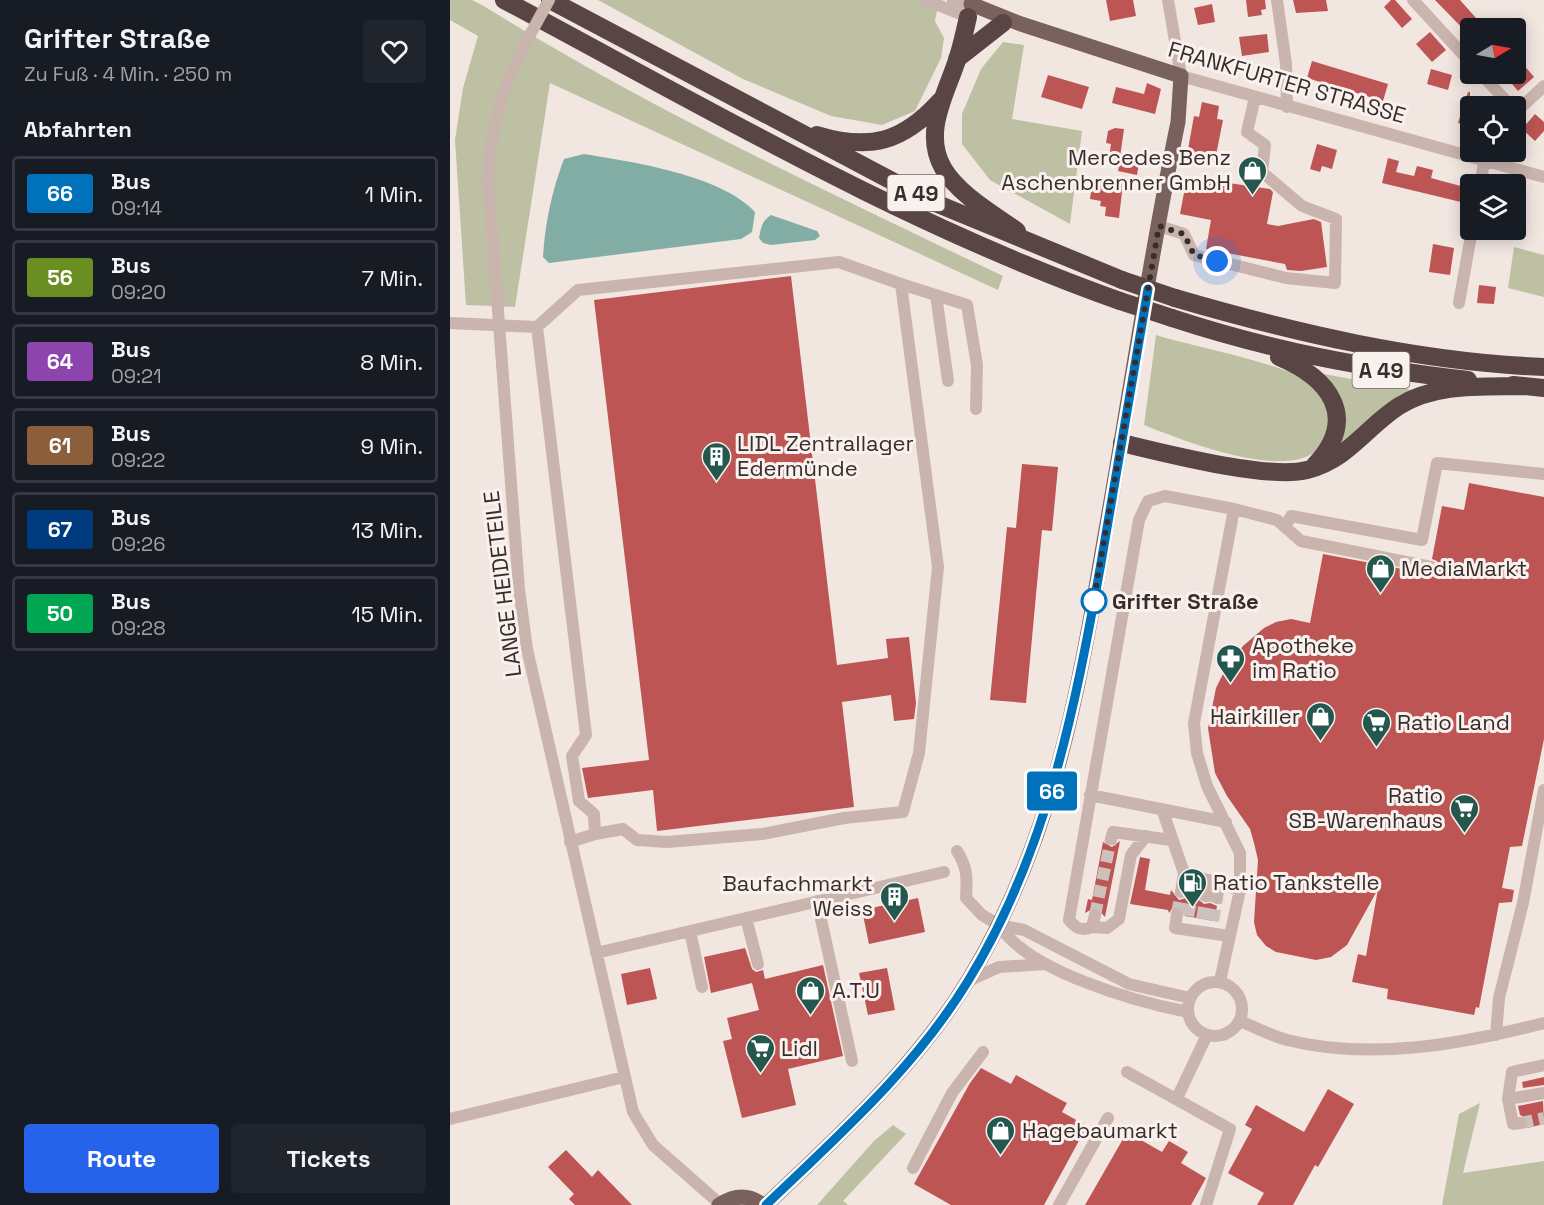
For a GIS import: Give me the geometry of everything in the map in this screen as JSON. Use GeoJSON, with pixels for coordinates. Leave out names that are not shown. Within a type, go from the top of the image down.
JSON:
{"type":"FeatureCollection","features":[{"type":"Feature","properties":{"kind":"highway","name":"A 49"},"geometry":{"type":"LineString","coordinates":[[504,0],[921,218],[1070,284],[1241,340],[1369,368],[1544,388]]}},
{"type":"Feature","properties":{"kind":"highway","name":"A 49"},"geometry":{"type":"LineString","coordinates":[[549,0],[928,200],[1048,252],[1122,280],[1271,326],[1452,359],[1544,367]]}},
{"type":"Feature","properties":{"kind":"highway"},"geometry":{"type":"LineString","coordinates":[[970,7],[957,59],[941,99],[935,137],[944,168],[964,191],[1048,252]]}},
{"type":"Feature","properties":{"kind":"highway"},"geometry":{"type":"LineString","coordinates":[[957,59],[1012,24]]}},
{"type":"Feature","properties":{"kind":"highway"},"geometry":{"type":"LineString","coordinates":[[787,126],[831,139],[859,142],[884,140],[896,137],[915,126],[941,99]]}},
{"type":"Feature","properties":{"kind":"highway"},"geometry":{"type":"LineString","coordinates":[[1241,340],[1306,371],[1318,379],[1329,392],[1335,409],[1336,430],[1330,447],[1312,468]]}},
{"type":"Feature","properties":{"kind":"highway"},"geometry":{"type":"LineString","coordinates":[[1122,443],[1261,470],[1293,473],[1340,457],[1400,406],[1427,393],[1454,388],[1524,386]]}},
{"type":"Feature","properties":{"kind":"main road","name":"FRANKFURTER STRASSE"},"geometry":{"type":"LineString","coordinates":[[970,7],[1012,24],[1181,76]]}},
{"type":"Feature","properties":{"kind":"main road"},"geometry":{"type":"LineString","coordinates":[[720,1205],[739,1197],[753,1199],[764,1205],[846,1130],[880,1094],[941,1021],[968,981],[999,925],[1027,865],[1063,756],[1122,443],[1178,122],[1181,76]]}},
{"type":"Feature","properties":{"kind":"street","name":"LANGE HEIDETEILE"},"geometry":{"type":"LineString","coordinates":[[549,0],[525,44],[500,100],[489,159],[489,197],[523,619],[532,676],[633,1112],[645,1135],[720,1205]]}},
{"type":"Feature","properties":{"kind":"street"},"geometry":{"type":"LineString","coordinates":[[925,0],[970,7]]}},
{"type":"Feature","properties":{"kind":"street"},"geometry":{"type":"LineString","coordinates":[[953,0],[970,7]]}},
{"type":"Feature","properties":{"kind":"street"},"geometry":{"type":"LineString","coordinates":[[1168,0],[1181,76]]}},
{"type":"Feature","properties":{"kind":"street"},"geometry":{"type":"LineString","coordinates":[[1277,0],[1286,64],[1287,107]]}},
{"type":"Feature","properties":{"kind":"street"},"geometry":{"type":"LineString","coordinates":[[1413,0],[1460,51]]}},
{"type":"Feature","properties":{"kind":"street","name":"FRANKFURTER STRASSE"},"geometry":{"type":"LineString","coordinates":[[1181,76],[1287,107],[1460,149]]}},
{"type":"Feature","properties":{"kind":"street"},"geometry":{"type":"LineString","coordinates":[[1490,84],[1501,96]]}},
{"type":"Feature","properties":{"kind":"street"},"geometry":{"type":"LineString","coordinates":[[1526,100],[1544,86]]}},
{"type":"Feature","properties":{"kind":"street"},"geometry":{"type":"LineString","coordinates":[[1159,226],[1184,234],[1194,255],[1286,278],[1335,283],[1336,219],[1302,206],[1262,172],[1265,145],[1247,132],[1255,97]]}},
{"type":"Feature","properties":{"kind":"street","name":"FRANKFURTER STRASSE"},"geometry":{"type":"LineString","coordinates":[[1504,162],[1544,177]]}},
{"type":"Feature","properties":{"kind":"street"},"geometry":{"type":"LineString","coordinates":[[1459,303],[1470,240]]}},
{"type":"Feature","properties":{"kind":"street"},"geometry":{"type":"LineString","coordinates":[[450,323],[537,327],[578,290],[839,262],[967,305],[977,365],[976,409]]}},
{"type":"Feature","properties":{"kind":"street"},"geometry":{"type":"LineString","coordinates":[[570,843],[595,834],[623,829],[637,840],[667,842],[762,834],[844,818],[903,812],[919,753],[938,567],[902,284]]}},
{"type":"Feature","properties":{"kind":"street"},"geometry":{"type":"LineString","coordinates":[[936,295],[948,381]]}},
{"type":"Feature","properties":{"kind":"street"},"geometry":{"type":"LineString","coordinates":[[537,327],[586,735],[572,756],[579,801],[594,814],[595,834]]}},
{"type":"Feature","properties":{"kind":"street"},"geometry":{"type":"LineString","coordinates":[[1285,527],[1291,516],[1422,540],[1437,463],[1544,474]]}},
{"type":"Feature","properties":{"kind":"street"},"geometry":{"type":"LineString","coordinates":[[1146,836],[1131,855],[1119,919],[1107,928],[1094,921],[1083,930],[1076,928],[1069,920],[1090,795],[1139,520],[1148,501],[1165,496],[1234,509],[1278,520],[1302,541],[1431,567]]}},
{"type":"Feature","properties":{"kind":"street"},"geometry":{"type":"LineString","coordinates":[[1220,981],[1240,890],[1240,853],[1208,786],[1197,753],[1194,723],[1234,509]]}},
{"type":"Feature","properties":{"kind":"street"},"geometry":{"type":"LineString","coordinates":[[1496,1035],[1499,998],[1523,903],[1544,790]]}},
{"type":"Feature","properties":{"kind":"street"},"geometry":{"type":"LineString","coordinates":[[1090,795],[1226,822]]}},
{"type":"Feature","properties":{"kind":"street"},"geometry":{"type":"LineString","coordinates":[[1162,809],[1171,840],[1190,875],[1187,893]]}},
{"type":"Feature","properties":{"kind":"street"},"geometry":{"type":"LineString","coordinates":[[1111,839],[1113,832],[1171,840]]}},
{"type":"Feature","properties":{"kind":"street"},"geometry":{"type":"LineString","coordinates":[[957,851],[966,864],[968,875],[966,898],[982,915],[999,925],[1024,930],[1129,984],[1190,998]]}},
{"type":"Feature","properties":{"kind":"street"},"geometry":{"type":"LineString","coordinates":[[596,953],[944,872]]}},
{"type":"Feature","properties":{"kind":"street"},"geometry":{"type":"LineString","coordinates":[[1190,875],[1240,890]]}},
{"type":"Feature","properties":{"kind":"street"},"geometry":{"type":"LineString","coordinates":[[1211,897],[1214,882]]}},
{"type":"Feature","properties":{"kind":"street"},"geometry":{"type":"LineString","coordinates":[[817,901],[852,1061]]}},
{"type":"Feature","properties":{"kind":"street"},"geometry":{"type":"LineString","coordinates":[[1183,915],[1174,928],[1229,936]]}},
{"type":"Feature","properties":{"kind":"street"},"geometry":{"type":"LineString","coordinates":[[746,918],[758,964]]}},
{"type":"Feature","properties":{"kind":"street"},"geometry":{"type":"LineString","coordinates":[[1205,933],[1207,920]]}},
{"type":"Feature","properties":{"kind":"street"},"geometry":{"type":"LineString","coordinates":[[999,925],[1005,936],[1025,952],[1118,996],[1188,1012]]}},
{"type":"Feature","properties":{"kind":"street"},"geometry":{"type":"LineString","coordinates":[[690,931],[702,987]]}},
{"type":"Feature","properties":{"kind":"street"},"geometry":{"type":"LineString","coordinates":[[968,981],[999,967],[1018,963],[1049,964]]}},
{"type":"Feature","properties":{"kind":"street"},"geometry":{"type":"LineString","coordinates":[[1220,981],[1228,984],[1240,996],[1243,1004],[1240,1021],[1230,1032],[1222,1035],[1207,1035],[1194,1026],[1188,1012],[1190,998],[1193,992],[1205,983],[1220,981]]}},
{"type":"Feature","properties":{"kind":"street"},"geometry":{"type":"LineString","coordinates":[[1240,1021],[1284,1040],[1321,1047],[1405,1048],[1496,1035],[1544,1023]]}},
{"type":"Feature","properties":{"kind":"street"},"geometry":{"type":"LineString","coordinates":[[1177,1098],[1207,1035]]}},
{"type":"Feature","properties":{"kind":"street"},"geometry":{"type":"LineString","coordinates":[[913,1167],[952,1094],[983,1052]]}},
{"type":"Feature","properties":{"kind":"street"},"geometry":{"type":"LineString","coordinates":[[1521,1123],[1513,1124],[1511,1120],[1508,1099],[1512,1072],[1544,1065]]}},
{"type":"Feature","properties":{"kind":"street"},"geometry":{"type":"LineString","coordinates":[[1127,1072],[1230,1129],[1206,1205]]}},
{"type":"Feature","properties":{"kind":"street"},"geometry":{"type":"LineString","coordinates":[[450,1119],[624,1077]]}},
{"type":"Feature","properties":{"kind":"street"},"geometry":{"type":"LineString","coordinates":[[1508,1099],[1544,1093]]}},
{"type":"Feature","properties":{"kind":"street"},"geometry":{"type":"LineString","coordinates":[[1059,1205],[1108,1118]]}},
{"type":"Feature","properties":{"kind":"green space"},"geometry":{"type":"Polygon","coordinates":[[[450,0],[472,0],[673,114],[1003,276],[998,290],[550,83],[515,307],[466,305],[455,140],[463,88],[478,36],[450,20],[450,0]]]}},
{"type":"Feature","properties":{"kind":"green space"},"geometry":{"type":"Polygon","coordinates":[[[598,0],[939,0],[935,21],[944,38],[941,58],[915,111],[882,125],[831,116],[743,79],[598,0]]]}},
{"type":"Feature","properties":{"kind":"green space"},"geometry":{"type":"Polygon","coordinates":[[[1003,42],[1024,45],[1012,119],[1082,131],[1070,224],[990,180],[962,144],[962,114],[981,69],[1003,42]]]}},
{"type":"Feature","properties":{"kind":"green space"},"geometry":{"type":"Polygon","coordinates":[[[1514,247],[1544,255],[1544,297],[1508,288],[1514,247]]]}},
{"type":"Feature","properties":{"kind":"green space"},"geometry":{"type":"Polygon","coordinates":[[[1156,335],[1286,371],[1316,386],[1325,400],[1329,417],[1328,428],[1319,448],[1301,459],[1275,461],[1246,458],[1186,441],[1144,425],[1156,335]]]}},
{"type":"Feature","properties":{"kind":"green space"},"geometry":{"type":"Polygon","coordinates":[[[1318,373],[1418,391],[1330,458],[1340,433],[1318,373]]]}},
{"type":"Feature","properties":{"kind":"green space"},"geometry":{"type":"Polygon","coordinates":[[[1480,1103],[1463,1173],[1544,1161],[1544,1205],[1442,1205],[1459,1114],[1480,1103]]]}},
{"type":"Feature","properties":{"kind":"green space"},"geometry":{"type":"Polygon","coordinates":[[[893,1125],[906,1134],[843,1201],[848,1205],[817,1205],[874,1141],[893,1125]]]}},
{"type":"Feature","properties":{"kind":"water"},"geometry":{"type":"Polygon","coordinates":[[[584,154],[651,166],[699,179],[721,188],[740,199],[755,212],[752,232],[741,239],[549,263],[543,257],[544,245],[547,220],[556,183],[564,159],[584,154]]]}},
{"type":"Feature","properties":{"kind":"water"},"geometry":{"type":"Polygon","coordinates":[[[771,215],[817,231],[820,236],[815,240],[771,245],[763,243],[759,238],[761,227],[771,215]]]}},
{"type":"Feature","properties":{"kind":"building"},"geometry":{"type":"Polygon","coordinates":[[[1106,0],[1133,0],[1136,16],[1110,21],[1106,0]]]}},
{"type":"Feature","properties":{"kind":"building"},"geometry":{"type":"Polygon","coordinates":[[[1246,0],[1265,0],[1266,9],[1261,10],[1262,15],[1248,17],[1246,0]]]}},
{"type":"Feature","properties":{"kind":"building"},"geometry":{"type":"Polygon","coordinates":[[[1293,0],[1326,0],[1328,11],[1296,13],[1293,0]]]}},
{"type":"Feature","properties":{"kind":"building"},"geometry":{"type":"Polygon","coordinates":[[[1391,0],[1395,0],[1412,19],[1402,28],[1384,7],[1391,0]]]}},
{"type":"Feature","properties":{"kind":"building"},"geometry":{"type":"Polygon","coordinates":[[[1435,0],[1460,0],[1476,18],[1460,18],[1460,26],[1435,0]]]}},
{"type":"Feature","properties":{"kind":"building"},"geometry":{"type":"Polygon","coordinates":[[[1212,4],[1215,22],[1198,25],[1194,8],[1212,4]]]}},
{"type":"Feature","properties":{"kind":"building"},"geometry":{"type":"Polygon","coordinates":[[[1430,32],[1446,50],[1432,62],[1416,44],[1430,32]]]}},
{"type":"Feature","properties":{"kind":"building"},"geometry":{"type":"Polygon","coordinates":[[[1267,34],[1269,52],[1242,56],[1239,37],[1267,34]]]}},
{"type":"Feature","properties":{"kind":"building"},"geometry":{"type":"Polygon","coordinates":[[[1312,61],[1388,84],[1383,101],[1307,78],[1312,61]]]}},
{"type":"Feature","properties":{"kind":"building"},"geometry":{"type":"Polygon","coordinates":[[[1526,68],[1534,77],[1526,84],[1526,68]]]}},
{"type":"Feature","properties":{"kind":"building"},"geometry":{"type":"Polygon","coordinates":[[[1431,69],[1452,75],[1448,90],[1427,84],[1431,69]]]}},
{"type":"Feature","properties":{"kind":"building"},"geometry":{"type":"Polygon","coordinates":[[[1048,75],[1089,87],[1082,109],[1041,97],[1048,75]]]}},
{"type":"Feature","properties":{"kind":"building"},"geometry":{"type":"Polygon","coordinates":[[[1147,83],[1161,89],[1155,114],[1112,103],[1116,87],[1144,94],[1147,83]]]}},
{"type":"Feature","properties":{"kind":"building"},"geometry":{"type":"Polygon","coordinates":[[[1512,84],[1526,84],[1518,91],[1512,84]]]}},
{"type":"Feature","properties":{"kind":"building"},"geometry":{"type":"Polygon","coordinates":[[[1202,102],[1219,106],[1217,119],[1223,120],[1215,160],[1187,155],[1194,116],[1199,117],[1202,102]]]}},
{"type":"Feature","properties":{"kind":"building"},"geometry":{"type":"Polygon","coordinates":[[[1535,114],[1544,122],[1544,131],[1535,141],[1526,133],[1526,124],[1535,114]]]}},
{"type":"Feature","properties":{"kind":"building"},"geometry":{"type":"Polygon","coordinates":[[[1115,128],[1124,129],[1120,157],[1121,153],[1140,156],[1137,175],[1118,171],[1120,160],[1109,158],[1111,144],[1106,143],[1108,131],[1115,128]]]}},
{"type":"Feature","properties":{"kind":"building"},"geometry":{"type":"Polygon","coordinates":[[[1317,144],[1337,150],[1332,169],[1322,166],[1320,172],[1310,169],[1317,144]]]}},
{"type":"Feature","properties":{"kind":"building"},"geometry":{"type":"Polygon","coordinates":[[[1388,158],[1399,161],[1396,172],[1414,176],[1417,166],[1433,170],[1431,178],[1460,186],[1460,202],[1382,183],[1388,158]]]}},
{"type":"Feature","properties":{"kind":"building"},"geometry":{"type":"Polygon","coordinates":[[[1187,177],[1270,189],[1273,192],[1267,224],[1278,226],[1314,219],[1321,222],[1327,267],[1301,271],[1287,270],[1285,264],[1206,249],[1211,220],[1180,214],[1187,177]]]}},
{"type":"Feature","properties":{"kind":"building"},"geometry":{"type":"Polygon","coordinates":[[[1093,178],[1123,183],[1119,218],[1105,216],[1106,207],[1100,206],[1101,201],[1090,199],[1093,178]]]}},
{"type":"Feature","properties":{"kind":"building"},"geometry":{"type":"Polygon","coordinates":[[[1433,244],[1454,248],[1450,275],[1429,272],[1433,244]]]}},
{"type":"Feature","properties":{"kind":"building","name":"LIDL Zentrallager Edermünde"},"geometry":{"type":"Polygon","coordinates":[[[791,276],[837,665],[888,658],[886,639],[909,637],[916,703],[914,719],[894,721],[891,695],[842,702],[854,807],[657,831],[653,790],[588,798],[582,768],[649,760],[594,300],[791,276]]]}},
{"type":"Feature","properties":{"kind":"building"},"geometry":{"type":"Polygon","coordinates":[[[1479,285],[1496,287],[1494,304],[1477,303],[1479,285]]]}},
{"type":"Feature","properties":{"kind":"building"},"geometry":{"type":"Polygon","coordinates":[[[1022,464],[1058,467],[1052,531],[1042,530],[1026,703],[990,700],[1007,527],[1016,528],[1022,464]]]}},
{"type":"Feature","properties":{"kind":"building","name":"Ratio Land"},"geometry":{"type":"Polygon","coordinates":[[[1469,483],[1544,497],[1544,739],[1522,846],[1510,847],[1502,888],[1514,890],[1512,902],[1499,903],[1479,1008],[1476,1007],[1474,1015],[1387,999],[1388,989],[1352,982],[1358,954],[1366,956],[1378,889],[1347,945],[1331,957],[1316,960],[1276,952],[1266,946],[1257,935],[1254,922],[1258,860],[1254,843],[1250,829],[1227,796],[1215,773],[1208,728],[1216,688],[1225,670],[1243,646],[1264,628],[1276,622],[1291,619],[1310,623],[1323,554],[1434,575],[1439,568],[1437,561],[1432,559],[1442,506],[1464,510],[1469,483]]]}},
{"type":"Feature","properties":{"kind":"building"},"geometry":{"type":"Polygon","coordinates":[[[1120,841],[1105,917],[1096,907],[1085,913],[1088,899],[1092,900],[1103,842],[1112,847],[1120,841]]]}},
{"type":"Feature","properties":{"kind":"building"},"geometry":{"type":"Polygon","coordinates":[[[1140,857],[1150,859],[1145,890],[1170,895],[1171,890],[1179,900],[1186,898],[1191,902],[1199,900],[1204,904],[1210,903],[1217,906],[1214,921],[1185,916],[1184,910],[1179,906],[1173,907],[1169,913],[1168,910],[1130,904],[1140,857]]]}},
{"type":"Feature","properties":{"kind":"building","name":"Baufachmarkt Weiss"},"geometry":{"type":"Polygon","coordinates":[[[918,898],[925,932],[869,944],[862,910],[918,898]]]}},
{"type":"Feature","properties":{"kind":"building"},"geometry":{"type":"Polygon","coordinates":[[[745,948],[752,969],[756,972],[763,970],[765,979],[823,965],[843,1056],[788,1069],[796,1105],[742,1118],[723,1041],[732,1039],[727,1018],[759,1010],[752,983],[711,993],[704,957],[745,948]]]}},
{"type":"Feature","properties":{"kind":"building"},"geometry":{"type":"Polygon","coordinates":[[[650,968],[657,999],[627,1005],[621,974],[650,968]]]}},
{"type":"Feature","properties":{"kind":"building"},"geometry":{"type":"Polygon","coordinates":[[[887,968],[895,1010],[868,1015],[859,973],[887,968]]]}},
{"type":"Feature","properties":{"kind":"building","name":"Hagebaumarkt"},"geometry":{"type":"Polygon","coordinates":[[[981,1068],[1011,1084],[1016,1075],[1067,1103],[1062,1112],[1087,1126],[1044,1205],[951,1205],[914,1184],[970,1083],[981,1068]]]}},
{"type":"Feature","properties":{"kind":"building"},"geometry":{"type":"Polygon","coordinates":[[[1544,1077],[1544,1085],[1523,1088],[1522,1082],[1544,1077]]]}},
{"type":"Feature","properties":{"kind":"building"},"geometry":{"type":"Polygon","coordinates":[[[1328,1089],[1354,1104],[1318,1167],[1315,1165],[1293,1205],[1257,1205],[1264,1193],[1228,1173],[1252,1129],[1245,1125],[1256,1105],[1304,1132],[1328,1089]]]}},
{"type":"Feature","properties":{"kind":"building"},"geometry":{"type":"Polygon","coordinates":[[[1543,1101],[1544,1124],[1527,1128],[1528,1119],[1520,1115],[1518,1106],[1543,1101]]]}},
{"type":"Feature","properties":{"kind":"building"},"geometry":{"type":"Polygon","coordinates":[[[1127,1132],[1162,1152],[1169,1141],[1188,1152],[1181,1163],[1206,1178],[1191,1205],[1085,1205],[1127,1132]]]}},
{"type":"Feature","properties":{"kind":"building"},"geometry":{"type":"Polygon","coordinates":[[[566,1150],[592,1177],[598,1170],[632,1205],[575,1205],[569,1199],[574,1194],[548,1167],[566,1150]]]}},
{"type":"Feature","properties":{"kind":"tunnel"},"geometry":{"type":"LineString","coordinates":[[1095,915],[1111,839]]}},
{"type":"Feature","properties":{"kind":"tunnel"},"geometry":{"type":"LineString","coordinates":[[1177,914],[1181,892]]}},
{"type":"Feature","properties":{"kind":"tunnel"},"geometry":{"type":"LineString","coordinates":[[1188,916],[1193,894]]}},
{"type":"Feature","properties":{"kind":"tunnel"},"geometry":{"type":"LineString","coordinates":[[1202,919],[1206,896]]}},
{"type":"Feature","properties":{"kind":"tunnel"},"geometry":{"type":"LineString","coordinates":[[1213,921],[1217,898]]}},
{"type":"Feature","properties":{"kind":"tunnel"},"geometry":{"type":"LineString","coordinates":[[1521,1123],[1544,1118]]}},
{"type":"Feature","properties":{"kind":"bus line","name":"66"},"geometry":{"type":"LineString","coordinates":[[766,1205],[846,1130],[880,1094],[941,1021],[986,950],[1027,865],[1047,811],[1063,756],[1090,624],[1148,289]]}},
{"type":"Feature","properties":{"kind":"place","name":"Mercedes Benz Aschenbrenner GmbH"},"geometry":{"type":"Point","coordinates":[1252,196]}},
{"type":"Feature","properties":{"kind":"place","name":"LIDL Zentrallager Edermünde"},"geometry":{"type":"Point","coordinates":[716,482]}},
{"type":"Feature","properties":{"kind":"place","name":"MediaMarkt"},"geometry":{"type":"Point","coordinates":[1380,594]}},
{"type":"Feature","properties":{"kind":"place","name":"Grifter Straße"},"geometry":{"type":"Point","coordinates":[1094,601]}},
{"type":"Feature","properties":{"kind":"place","name":"Apotheke im Ratio"},"geometry":{"type":"Point","coordinates":[1231,684]}},
{"type":"Feature","properties":{"kind":"place","name":"Hairkiller"},"geometry":{"type":"Point","coordinates":[1321,742]}},
{"type":"Feature","properties":{"kind":"place","name":"Ratio Land"},"geometry":{"type":"Point","coordinates":[1376,748]}},
{"type":"Feature","properties":{"kind":"place","name":"Ratio SB-Warenhaus"},"geometry":{"type":"Point","coordinates":[1464,834]}},
{"type":"Feature","properties":{"kind":"place","name":"Ratio Tankstelle"},"geometry":{"type":"Point","coordinates":[1192,908]}},
{"type":"Feature","properties":{"kind":"place","name":"Baufachmarkt Weiss"},"geometry":{"type":"Point","coordinates":[894,922]}},
{"type":"Feature","properties":{"kind":"place","name":"A.T.U"},"geometry":{"type":"Point","coordinates":[811,1016]}},
{"type":"Feature","properties":{"kind":"place","name":"Lidl"},"geometry":{"type":"Point","coordinates":[760,1074]}},
{"type":"Feature","properties":{"kind":"place","name":"Hagebaumarkt"},"geometry":{"type":"Point","coordinates":[1001,1156]}},
{"type":"Feature","properties":{"kind":"route"},"geometry":{"type":"LineString","coordinates":[[1094,601],[1093,604],[1159,226],[1184,234],[1194,255],[1217,261]]}}]}
